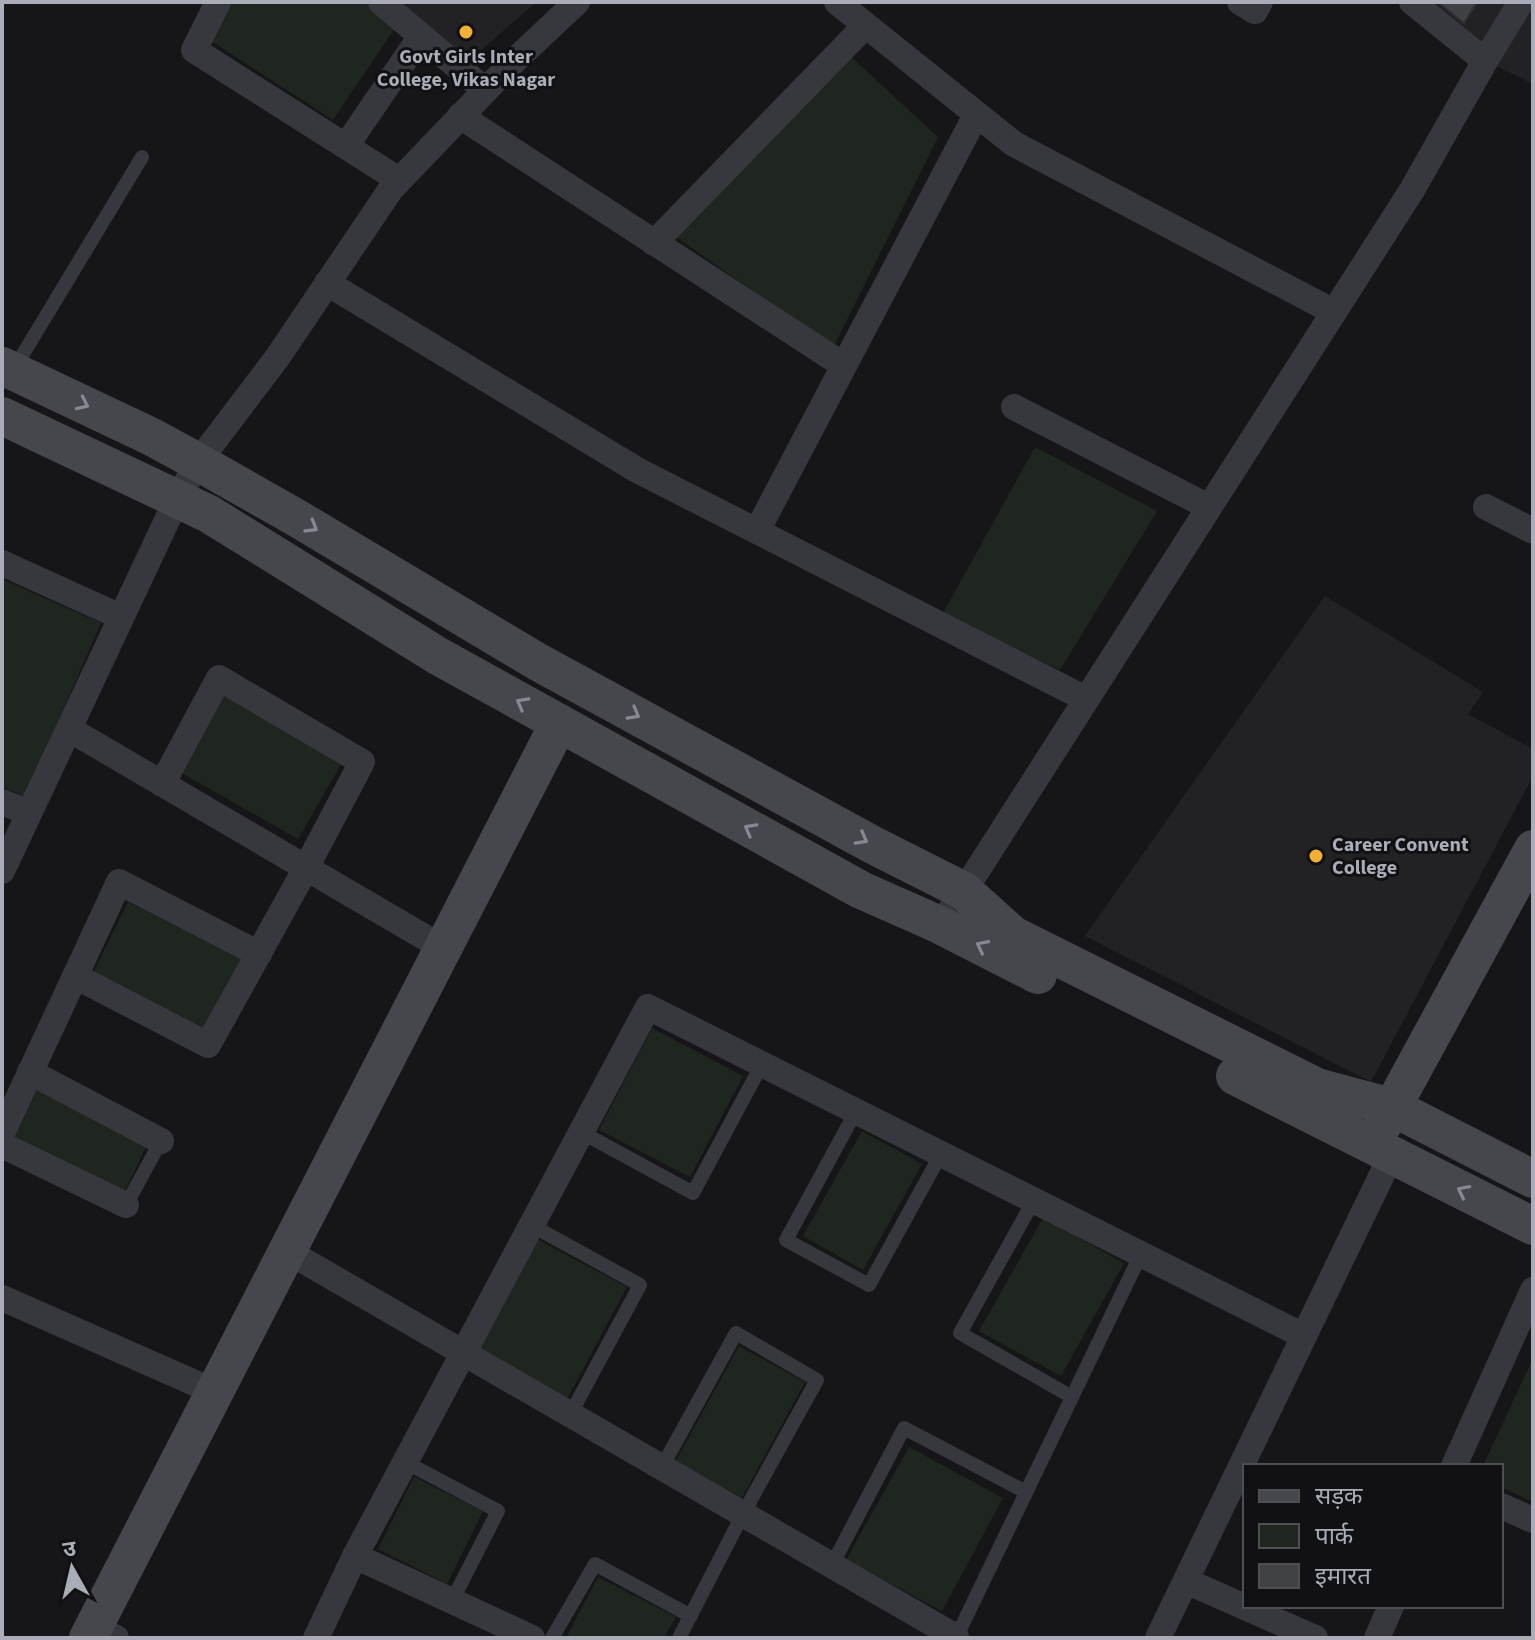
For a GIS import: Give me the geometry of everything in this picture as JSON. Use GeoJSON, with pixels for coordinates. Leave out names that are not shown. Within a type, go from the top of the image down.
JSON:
{"type":"FeatureCollection","features":[{"type":"Feature","properties":{"kind":"street"},"geometry":{"type":"LineString","coordinates":[[218,2],[194,50],[399,180]]}},
{"type":"Feature","properties":{"kind":"street"},"geometry":{"type":"LineString","coordinates":[[381,2],[485,90]]}},
{"type":"Feature","properties":{"kind":"street"},"geometry":{"type":"LineString","coordinates":[[2,871],[177,499],[198,462],[277,358],[391,189],[485,90],[577,2]]}},
{"type":"Feature","properties":{"kind":"street"},"geometry":{"type":"LineString","coordinates":[[837,2],[1014,144],[1334,312]]}},
{"type":"Feature","properties":{"kind":"street"},"geometry":{"type":"LineString","coordinates":[[1240,2],[1255,11],[1260,2]]}},
{"type":"Feature","properties":{"kind":"street"},"geometry":{"type":"LineString","coordinates":[[1412,2],[1485,61]]}},
{"type":"Feature","properties":{"kind":"street"},"geometry":{"type":"LineString","coordinates":[[940,925],[1412,190],[1521,2]]}},
{"type":"Feature","properties":{"kind":"street"},"geometry":{"type":"LineString","coordinates":[[654,243],[865,26]]}},
{"type":"Feature","properties":{"kind":"street"},"geometry":{"type":"LineString","coordinates":[[346,146],[421,36]]}},
{"type":"Feature","properties":{"kind":"street"},"geometry":{"type":"LineString","coordinates":[[757,531],[976,115]]}},
{"type":"Feature","properties":{"kind":"street"},"geometry":{"type":"LineString","coordinates":[[460,116],[843,365]]}},
{"type":"Feature","properties":{"kind":"street"},"geometry":{"type":"LineString","coordinates":[[327,283],[637,470],[1086,699]]}},
{"type":"Feature","properties":{"kind":"street"},"geometry":{"type":"LineString","coordinates":[[6,375],[152,437],[198,462],[538,662],[873,845],[964,891],[1013,935],[1317,1087],[1392,1107],[1533,1179]]}},
{"type":"Feature","properties":{"kind":"street"},"geometry":{"type":"LineString","coordinates":[[1014,407],[1209,507]]}},
{"type":"Feature","properties":{"kind":"street"},"geometry":{"type":"LineString","coordinates":[[2,416],[209,514],[438,656],[861,890],[940,925],[1533,1226]]}},
{"type":"Feature","properties":{"kind":"street"},"geometry":{"type":"LineString","coordinates":[[1486,507],[1533,531]]}},
{"type":"Feature","properties":{"kind":"street"},"geometry":{"type":"LineString","coordinates":[[2,563],[121,617]]}},
{"type":"Feature","properties":{"kind":"street"},"geometry":{"type":"LineString","coordinates":[[75,976],[208,1045],[362,762],[219,678],[162,784]]}},
{"type":"Feature","properties":{"kind":"street"},"geometry":{"type":"LineString","coordinates":[[99,1634],[215,1392],[559,723]]}},
{"type":"Feature","properties":{"kind":"street"},"geometry":{"type":"LineString","coordinates":[[69,729],[443,948]]}},
{"type":"Feature","properties":{"kind":"street"},"geometry":{"type":"LineString","coordinates":[[2,802],[29,813]]}},
{"type":"Feature","properties":{"kind":"street"},"geometry":{"type":"LineString","coordinates":[[1158,1638],[1304,1336],[1382,1150],[1392,1107],[1533,849]]}},
{"type":"Feature","properties":{"kind":"street"},"geometry":{"type":"LineString","coordinates":[[2,1133],[119,882],[259,954]]}},
{"type":"Feature","properties":{"kind":"street"},"geometry":{"type":"LineString","coordinates":[[316,1638],[355,1556],[648,1007],[1304,1336]]}},
{"type":"Feature","properties":{"kind":"street"},"geometry":{"type":"LineString","coordinates":[[30,1072],[161,1141]]}},
{"type":"Feature","properties":{"kind":"street"},"geometry":{"type":"LineString","coordinates":[[2,1145],[126,1205]]}},
{"type":"Feature","properties":{"kind":"street"},"geometry":{"type":"LineString","coordinates":[[287,1251],[956,1638]]}},
{"type":"Feature","properties":{"kind":"street"},"geometry":{"type":"LineString","coordinates":[[1455,1464],[1533,1290]]}},
{"type":"Feature","properties":{"kind":"street"},"geometry":{"type":"LineString","coordinates":[[4,1302],[215,1392]]}},
{"type":"Feature","properties":{"kind":"street"},"geometry":{"type":"LineString","coordinates":[[1503,1507],[1533,1520]]}},
{"type":"Feature","properties":{"kind":"street"},"geometry":{"type":"LineString","coordinates":[[355,1556],[532,1638]]}},
{"type":"Feature","properties":{"kind":"street"},"geometry":{"type":"LineString","coordinates":[[1186,1581],[1243,1606]]}},
{"type":"Feature","properties":{"kind":"street"},"geometry":{"type":"LineString","coordinates":[[1247,1608],[1315,1638]]}},
{"type":"Feature","properties":{"kind":"street"},"geometry":{"type":"LineString","coordinates":[[1377,1638],[1390,1608]]}},
{"type":"Feature","properties":{"kind":"lane"},"geometry":{"type":"LineString","coordinates":[[6,375],[142,157]]}},
{"type":"Feature","properties":{"kind":"lane"},"geometry":{"type":"LineString","coordinates":[[581,1132],[693,1193],[762,1064]]}},
{"type":"Feature","properties":{"kind":"lane"},"geometry":{"type":"LineString","coordinates":[[856,1111],[786,1240],[869,1285],[941,1154]]}},
{"type":"Feature","properties":{"kind":"lane"},"geometry":{"type":"LineString","coordinates":[[126,1205],[161,1141]]}},
{"type":"Feature","properties":{"kind":"lane"},"geometry":{"type":"LineString","coordinates":[[1034,1200],[960,1333],[1072,1397]]}},
{"type":"Feature","properties":{"kind":"lane"},"geometry":{"type":"LineString","coordinates":[[531,1225],[640,1285],[570,1415]]}},
{"type":"Feature","properties":{"kind":"lane"},"geometry":{"type":"LineString","coordinates":[[956,1638],[1141,1254]]}},
{"type":"Feature","properties":{"kind":"lane"},"geometry":{"type":"LineString","coordinates":[[662,1467],[736,1333],[817,1380],[679,1638]]}},
{"type":"Feature","properties":{"kind":"lane"},"geometry":{"type":"LineString","coordinates":[[832,1565],[904,1428],[1026,1492]]}},
{"type":"Feature","properties":{"kind":"lane"},"geometry":{"type":"LineString","coordinates":[[405,1462],[498,1511],[452,1601]]}},
{"type":"Feature","properties":{"kind":"lane"},"geometry":{"type":"LineString","coordinates":[[552,1638],[595,1564],[691,1616]]}},
{"type":"Feature","properties":{"kind":"shaded area","name":"Govt Girls Inter College, Vikas Nagar"},"geometry":{"type":"Polygon","coordinates":[[[394,2],[536,2],[467,63],[394,2]]]}},
{"type":"Feature","properties":{"kind":"shaded area"},"geometry":{"type":"Polygon","coordinates":[[[1423,2],[1533,2],[1533,84],[1470,53],[1423,2]]]}},
{"type":"Feature","properties":{"kind":"shaded area","name":"Career Convent College"},"geometry":{"type":"Polygon","coordinates":[[[1325,596],[1483,692],[1468,714],[1533,749],[1533,776],[1371,1082],[1085,936],[1325,596]]]}},
{"type":"Feature","properties":{"kind":"green space"},"geometry":{"type":"Polygon","coordinates":[[[227,2],[367,2],[397,25],[333,120],[208,39],[227,2]]]}},
{"type":"Feature","properties":{"kind":"green space"},"geometry":{"type":"Polygon","coordinates":[[[848,54],[938,137],[833,348],[672,234],[848,54]]]}},
{"type":"Feature","properties":{"kind":"green space"},"geometry":{"type":"Polygon","coordinates":[[[1035,447],[1157,511],[1060,670],[942,615],[1035,447]]]}},
{"type":"Feature","properties":{"kind":"green space"},"geometry":{"type":"Polygon","coordinates":[[[2,579],[101,623],[25,797],[2,787],[2,579]]]}},
{"type":"Feature","properties":{"kind":"green space"},"geometry":{"type":"Polygon","coordinates":[[[223,693],[343,761],[298,839],[178,771],[223,693]]]}},
{"type":"Feature","properties":{"kind":"green space"},"geometry":{"type":"Polygon","coordinates":[[[128,902],[241,958],[204,1031],[92,975],[128,902]]]}},
{"type":"Feature","properties":{"kind":"green space"},"geometry":{"type":"Polygon","coordinates":[[[652,1028],[743,1076],[690,1177],[599,1130],[652,1028]]]}},
{"type":"Feature","properties":{"kind":"green space"},"geometry":{"type":"Polygon","coordinates":[[[36,1089],[148,1143],[123,1195],[11,1141],[36,1089]]]}},
{"type":"Feature","properties":{"kind":"green space"},"geometry":{"type":"Polygon","coordinates":[[[862,1131],[922,1164],[863,1270],[803,1236],[862,1131]]]}},
{"type":"Feature","properties":{"kind":"green space"},"geometry":{"type":"Polygon","coordinates":[[[1043,1218],[1124,1263],[1061,1376],[979,1331],[1043,1218]]]}},
{"type":"Feature","properties":{"kind":"green space"},"geometry":{"type":"Polygon","coordinates":[[[537,1239],[627,1287],[567,1399],[477,1351],[537,1239]]]}},
{"type":"Feature","properties":{"kind":"green space"},"geometry":{"type":"Polygon","coordinates":[[[739,1346],[805,1382],[742,1498],[675,1462],[739,1346]]]}},
{"type":"Feature","properties":{"kind":"green space"},"geometry":{"type":"Polygon","coordinates":[[[1533,1358],[1533,1502],[1503,1488],[1503,1464],[1484,1464],[1533,1358]]]}},
{"type":"Feature","properties":{"kind":"green space"},"geometry":{"type":"Polygon","coordinates":[[[909,1447],[1003,1498],[942,1611],[846,1560],[909,1447]]]}},
{"type":"Feature","properties":{"kind":"green space"},"geometry":{"type":"Polygon","coordinates":[[[414,1477],[483,1511],[447,1584],[378,1549],[414,1477]]]}},
{"type":"Feature","properties":{"kind":"green space"},"geometry":{"type":"Polygon","coordinates":[[[598,1577],[676,1617],[664,1638],[566,1638],[598,1577]]]}},
{"type":"Feature","properties":{"kind":"building"},"geometry":{"type":"Polygon","coordinates":[[[1438,2],[1477,2],[1464,23],[1438,2]]]}},
{"type":"Feature","properties":{"kind":"place","name":"Govt Girls Inter College, Vikas Nagar"},"geometry":{"type":"Point","coordinates":[466,32]}},
{"type":"Feature","properties":{"kind":"place","name":"Career Convent College"},"geometry":{"type":"Point","coordinates":[1316,856]}}]}
